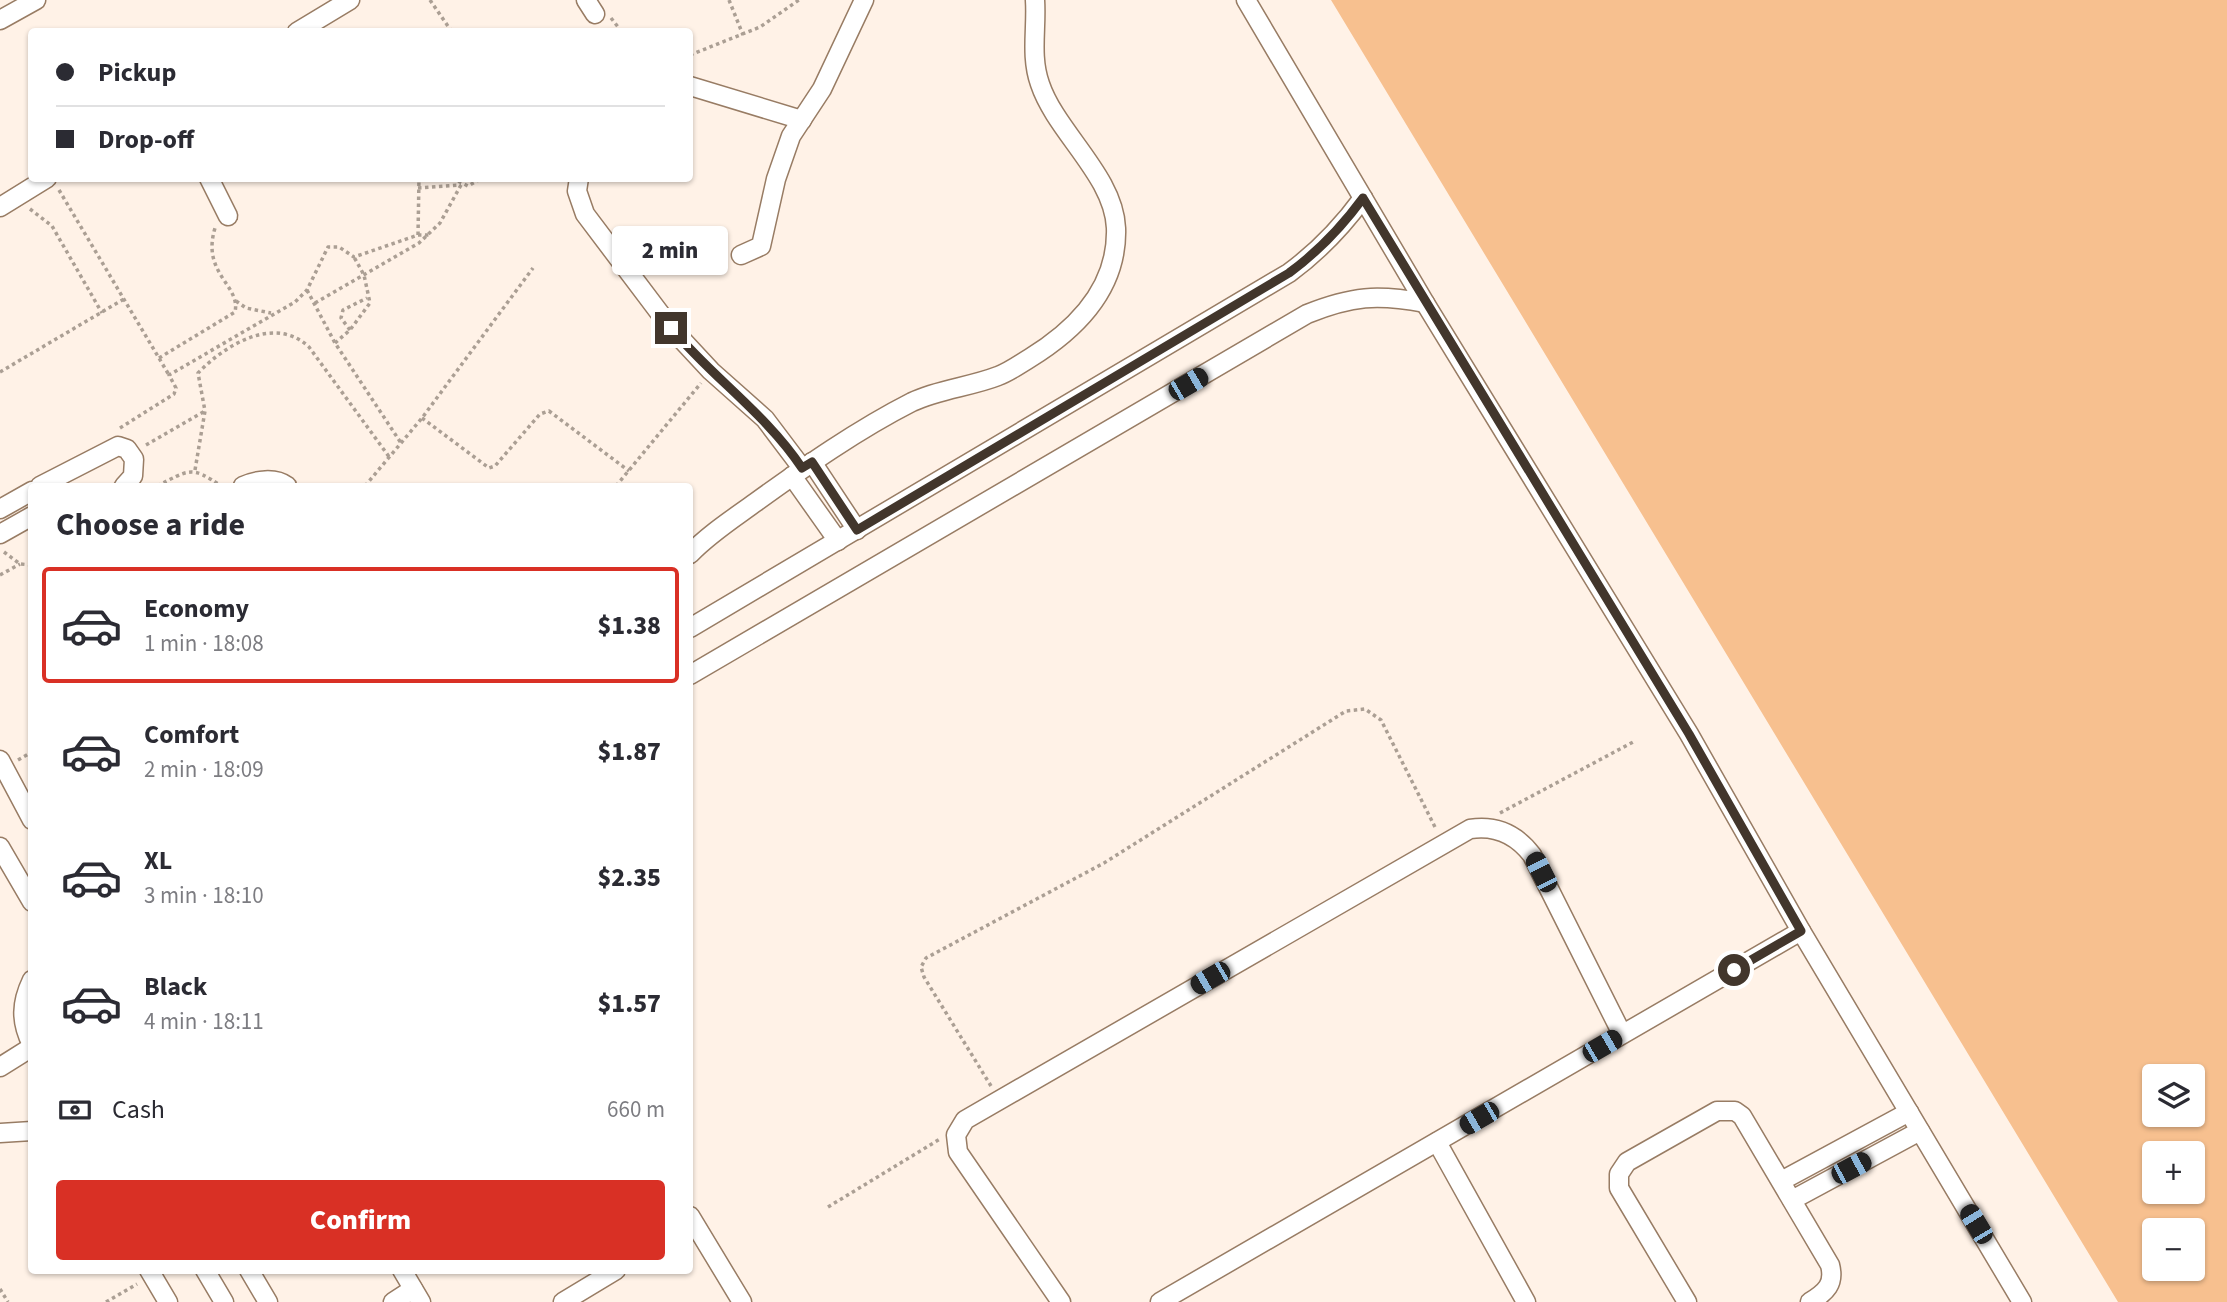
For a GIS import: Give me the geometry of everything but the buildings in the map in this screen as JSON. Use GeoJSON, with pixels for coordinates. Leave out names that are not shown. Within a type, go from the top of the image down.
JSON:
{"type":"FeatureCollection","features":[{"type":"Feature","properties":{"kind":"street"},"geometry":{"type":"LineString","coordinates":[[0,20],[36,0]]}},
{"type":"Feature","properties":{"kind":"street"},"geometry":{"type":"LineString","coordinates":[[303,28],[350,0]]}},
{"type":"Feature","properties":{"kind":"street"},"geometry":{"type":"LineString","coordinates":[[741,255],[761,246],[782,158],[822,89],[864,0]]}},
{"type":"Feature","properties":{"kind":"street"},"geometry":{"type":"LineString","coordinates":[[693,552],[802,469],[915,401],[981,382],[1013,368],[1068,333],[1088,312],[1103,286],[1112,257],[1115,220],[1095,175],[1052,111],[1040,84],[1034,54],[1035,0]]}},
{"type":"Feature","properties":{"kind":"street"},"geometry":{"type":"LineString","coordinates":[[1246,0],[1424,303],[1681,722],[1801,931],[2022,1302]]}},
{"type":"Feature","properties":{"kind":"street"},"geometry":{"type":"LineString","coordinates":[[693,87],[802,120]]}},
{"type":"Feature","properties":{"kind":"street"},"geometry":{"type":"LineString","coordinates":[[7,203],[43,182]]}},
{"type":"Feature","properties":{"kind":"street"},"geometry":{"type":"LineString","coordinates":[[211,182],[225,210]]}},
{"type":"Feature","properties":{"kind":"street"},"geometry":{"type":"LineString","coordinates":[[578,182],[577,191],[585,214],[671,328],[711,371],[773,428],[802,469],[857,530]]}},
{"type":"Feature","properties":{"kind":"street"},"geometry":{"type":"LineString","coordinates":[[693,626],[1289,273],[1318,252],[1343,227],[1363,198]]}},
{"type":"Feature","properties":{"kind":"street"},"geometry":{"type":"LineString","coordinates":[[693,673],[1307,314],[1344,299],[1385,296],[1424,303]]}},
{"type":"Feature","properties":{"kind":"street"},"geometry":{"type":"LineString","coordinates":[[51,483],[102,452],[118,446],[131,453],[135,470],[126,483]]}},
{"type":"Feature","properties":{"kind":"street"},"geometry":{"type":"LineString","coordinates":[[802,469],[838,541]]}},
{"type":"Feature","properties":{"kind":"street"},"geometry":{"type":"LineString","coordinates":[[250,483],[284,483]]}},
{"type":"Feature","properties":{"kind":"street"},"geometry":{"type":"LineString","coordinates":[[0,509],[28,493]]}},
{"type":"Feature","properties":{"kind":"street"},"geometry":{"type":"LineString","coordinates":[[0,534],[28,518]]}},
{"type":"Feature","properties":{"kind":"street"},"geometry":{"type":"LineString","coordinates":[[0,760],[28,812]]}},
{"type":"Feature","properties":{"kind":"street"},"geometry":{"type":"LineString","coordinates":[[1061,1302],[958,1152],[956,1135],[965,1120],[1470,829],[1500,830],[1518,840],[1532,855],[1622,1034]]}},
{"type":"Feature","properties":{"kind":"street"},"geometry":{"type":"LineString","coordinates":[[0,847],[28,895]]}},
{"type":"Feature","properties":{"kind":"street"},"geometry":{"type":"LineString","coordinates":[[1160,1302],[1801,931]]}},
{"type":"Feature","properties":{"kind":"street"},"geometry":{"type":"LineString","coordinates":[[28,993],[22,1013],[24,1031],[28,1038]]}},
{"type":"Feature","properties":{"kind":"street"},"geometry":{"type":"LineString","coordinates":[[0,1067],[28,1049]]}},
{"type":"Feature","properties":{"kind":"street"},"geometry":{"type":"LineString","coordinates":[[1687,1302],[1619,1188],[1622,1167],[1717,1111],[1726,1109],[1742,1116],[1830,1265],[1833,1276],[1830,1286],[1810,1302]]}},
{"type":"Feature","properties":{"kind":"street"},"geometry":{"type":"LineString","coordinates":[[1781,1181],[1909,1112]]}},
{"type":"Feature","properties":{"kind":"street"},"geometry":{"type":"LineString","coordinates":[[0,1133],[28,1131]]}},
{"type":"Feature","properties":{"kind":"street"},"geometry":{"type":"LineString","coordinates":[[1792,1200],[1920,1131]]}},
{"type":"Feature","properties":{"kind":"street"},"geometry":{"type":"LineString","coordinates":[[1437,1142],[1526,1302]]}},
{"type":"Feature","properties":{"kind":"street"},"geometry":{"type":"LineString","coordinates":[[693,1226],[741,1302]]}},
{"type":"Feature","properties":{"kind":"street"},"geometry":{"type":"LineString","coordinates":[[152,1274],[168,1302]]}},
{"type":"Feature","properties":{"kind":"street"},"geometry":{"type":"LineString","coordinates":[[207,1274],[224,1302]]}},
{"type":"Feature","properties":{"kind":"street"},"geometry":{"type":"LineString","coordinates":[[251,1274],[268,1302]]}},
{"type":"Feature","properties":{"kind":"street"},"geometry":{"type":"LineString","coordinates":[[393,1302],[417,1296],[404,1274]]}},
{"type":"Feature","properties":{"kind":"street"},"geometry":{"type":"LineString","coordinates":[[563,1302],[609,1274]]}},
{"type":"Feature","properties":{"kind":"path"},"geometry":{"type":"LineString","coordinates":[[430,0],[449,28]]}},
{"type":"Feature","properties":{"kind":"path"},"geometry":{"type":"LineString","coordinates":[[729,0],[743,35]]}},
{"type":"Feature","properties":{"kind":"path"},"geometry":{"type":"LineString","coordinates":[[693,54],[743,35],[799,0]]}},
{"type":"Feature","properties":{"kind":"path"},"geometry":{"type":"LineString","coordinates":[[52,182],[176,388],[174,394],[122,426],[102,452]]}},
{"type":"Feature","properties":{"kind":"path"},"geometry":{"type":"LineString","coordinates":[[418,235],[419,182]]}},
{"type":"Feature","properties":{"kind":"path"},"geometry":{"type":"LineString","coordinates":[[457,182],[461,185]]}},
{"type":"Feature","properties":{"kind":"path"},"geometry":{"type":"LineString","coordinates":[[418,188],[477,182]]}},
{"type":"Feature","properties":{"kind":"path"},"geometry":{"type":"LineString","coordinates":[[315,303],[408,251],[429,235],[440,223],[461,185]]}},
{"type":"Feature","properties":{"kind":"path"},"geometry":{"type":"LineString","coordinates":[[7,203],[52,226],[102,313]]}},
{"type":"Feature","properties":{"kind":"path"},"geometry":{"type":"LineString","coordinates":[[159,358],[230,317],[236,307],[211,259],[210,249],[225,210]]}},
{"type":"Feature","properties":{"kind":"path"},"geometry":{"type":"LineString","coordinates":[[354,257],[418,235],[429,235]]}},
{"type":"Feature","properties":{"kind":"path"},"geometry":{"type":"LineString","coordinates":[[169,375],[274,314],[307,290],[328,247],[339,247],[354,257],[364,275],[370,303],[350,330],[335,343]]}},
{"type":"Feature","properties":{"kind":"path"},"geometry":{"type":"LineString","coordinates":[[368,483],[422,418],[533,268]]}},
{"type":"Feature","properties":{"kind":"path"},"geometry":{"type":"LineString","coordinates":[[307,290],[335,343],[401,444]]}},
{"type":"Feature","properties":{"kind":"path"},"geometry":{"type":"LineString","coordinates":[[350,330],[341,318],[343,310],[367,298]]}},
{"type":"Feature","properties":{"kind":"path"},"geometry":{"type":"LineString","coordinates":[[0,372],[124,299]]}},
{"type":"Feature","properties":{"kind":"path"},"geometry":{"type":"LineString","coordinates":[[234,300],[259,313],[274,314]]}},
{"type":"Feature","properties":{"kind":"path"},"geometry":{"type":"LineString","coordinates":[[195,470],[205,411],[197,380],[202,369],[240,342],[263,332],[295,335],[309,347],[390,458]]}},
{"type":"Feature","properties":{"kind":"path"},"geometry":{"type":"LineString","coordinates":[[619,483],[711,371]]}},
{"type":"Feature","properties":{"kind":"path"},"geometry":{"type":"LineString","coordinates":[[131,453],[205,411]]}},
{"type":"Feature","properties":{"kind":"path"},"geometry":{"type":"LineString","coordinates":[[422,418],[489,468],[495,466],[540,414],[549,411],[629,471]]}},
{"type":"Feature","properties":{"kind":"path"},"geometry":{"type":"LineString","coordinates":[[164,483],[187,471],[195,470],[216,483]]}},
{"type":"Feature","properties":{"kind":"path"},"geometry":{"type":"LineString","coordinates":[[0,544],[5,553],[20,564],[28,565]]}},
{"type":"Feature","properties":{"kind":"path"},"geometry":{"type":"LineString","coordinates":[[0,575],[20,564]]}},
{"type":"Feature","properties":{"kind":"path"},"geometry":{"type":"LineString","coordinates":[[1000,1100],[924,977],[921,967],[926,958],[1104,863],[1346,711],[1365,709],[1381,720],[1443,844]]}},
{"type":"Feature","properties":{"kind":"path"},"geometry":{"type":"LineString","coordinates":[[1470,829],[1635,741]]}},
{"type":"Feature","properties":{"kind":"path"},"geometry":{"type":"LineString","coordinates":[[828,1207],[959,1127]]}},
{"type":"Feature","properties":{"kind":"path"},"geometry":{"type":"LineString","coordinates":[[106,1302],[149,1274]]}},
{"type":"Feature","properties":{"kind":"path"},"geometry":{"type":"LineString","coordinates":[[0,1289],[8,1302]]}},
{"type":"Feature","properties":{"kind":"shaded area"},"geometry":{"type":"Polygon","coordinates":[[[1331,0],[2227,0],[2227,1302],[2118,1302],[1331,0]]]}},
{"type":"Feature","properties":{"kind":"route"},"geometry":{"type":"LineString","coordinates":[[671,328],[711,371],[765,419],[802,468],[812,462],[857,530],[1289,273],[1318,252],[1343,227],[1363,198],[1424,303],[1689,734],[1801,931],[1734,970]]}}]}
